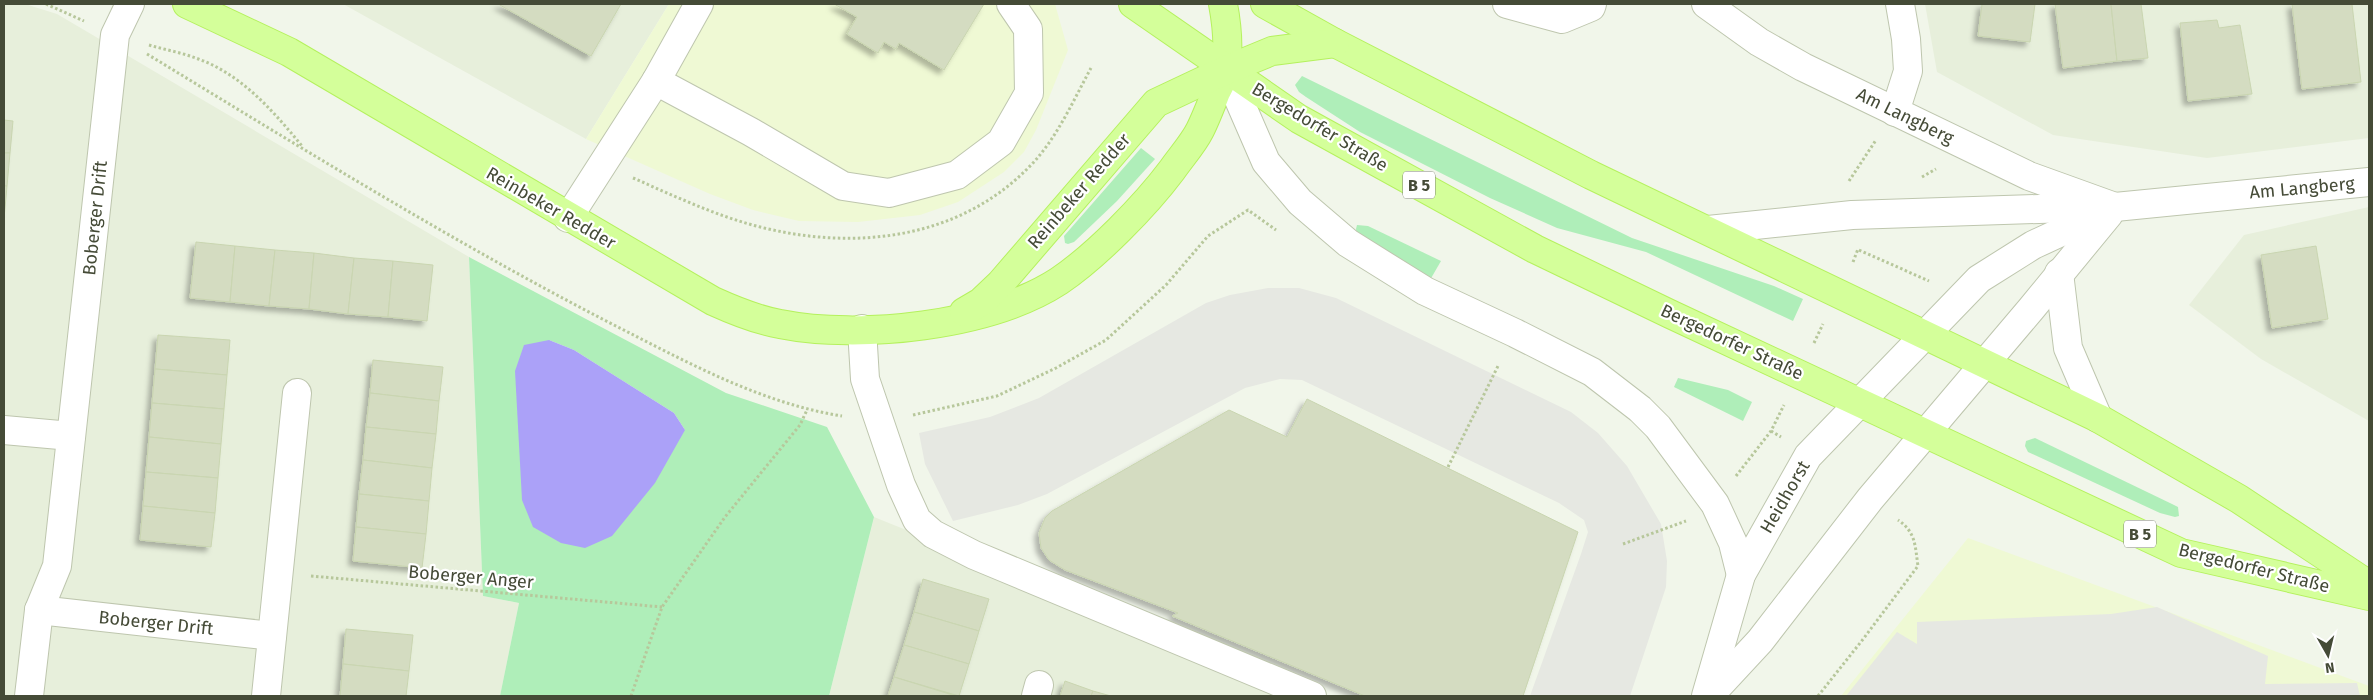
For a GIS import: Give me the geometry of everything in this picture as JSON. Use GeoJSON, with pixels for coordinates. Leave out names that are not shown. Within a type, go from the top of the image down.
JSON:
{"type":"FeatureCollection","features":[{"type":"Feature","properties":{"kind":"main road","name":"Reinbeker Redder"},"geometry":{"type":"LineString","coordinates":[[187,4],[289,52],[713,302],[746,316],[814,329],[908,327],[940,322],[999,308],[1030,296],[1058,281],[1081,264],[1138,210],[1175,166],[1200,131],[1226,70],[1228,32],[1223,4]]}},
{"type":"Feature","properties":{"kind":"main road","name":"Bergedorfer Straße"},"geometry":{"type":"LineString","coordinates":[[1133,4],[1299,119],[1535,249],[2181,553],[2369,596]]}},
{"type":"Feature","properties":{"kind":"main road","name":"Bergedorfer Straße"},"geometry":{"type":"LineString","coordinates":[[1265,4],[1335,43],[1591,175],[2098,418],[2239,499],[2369,585]]}},
{"type":"Feature","properties":{"kind":"main road","name":"Reinbeker Redder"},"geometry":{"type":"LineString","coordinates":[[940,322],[972,308],[1000,284],[1156,103],[1272,51],[1335,43]]}},
{"type":"Feature","properties":{"kind":"street","name":"Boberger Drift"},"geometry":{"type":"LineString","coordinates":[[29,696],[39,610],[57,566],[115,34],[130,4]]}},
{"type":"Feature","properties":{"kind":"street"},"geometry":{"type":"LineString","coordinates":[[568,218],[656,81],[699,4]]}},
{"type":"Feature","properties":{"kind":"street"},"geometry":{"type":"LineString","coordinates":[[656,81],[751,132],[843,186],[889,193],[957,175],[1001,142],[1028,93],[1028,29],[1012,4]]}},
{"type":"Feature","properties":{"kind":"street"},"geometry":{"type":"LineString","coordinates":[[1507,4],[1562,19],[1592,4]]}},
{"type":"Feature","properties":{"kind":"street","name":"Am Langberg"},"geometry":{"type":"LineString","coordinates":[[1706,4],[1759,42],[1803,67],[2029,176],[2115,207]]}},
{"type":"Feature","properties":{"kind":"street"},"geometry":{"type":"LineString","coordinates":[[1895,112],[1908,71],[1906,39],[1900,4]]}},
{"type":"Feature","properties":{"kind":"street"},"geometry":{"type":"LineString","coordinates":[[1226,70],[1266,162],[1300,202],[1348,243],[1424,291],[1515,332],[1592,372],[1622,393],[1658,427],[1715,504],[1733,543],[1741,574]]}},
{"type":"Feature","properties":{"kind":"street","name":"Am Langberg"},"geometry":{"type":"LineString","coordinates":[[1926,336],[1979,279],[2033,245],[2115,207],[2369,182]]}},
{"type":"Feature","properties":{"kind":"street"},"geometry":{"type":"LineString","coordinates":[[1708,230],[1852,215],[2115,207]]}},
{"type":"Feature","properties":{"kind":"street"},"geometry":{"type":"LineString","coordinates":[[1925,433],[2031,310],[2059,272],[2115,207]]}},
{"type":"Feature","properties":{"kind":"street"},"geometry":{"type":"LineString","coordinates":[[2059,272],[2068,348],[2098,418]]}},
{"type":"Feature","properties":{"kind":"street"},"geometry":{"type":"LineString","coordinates":[[862,329],[865,379],[901,485],[917,520],[933,534],[974,555],[1312,696]]}},
{"type":"Feature","properties":{"kind":"street","name":"Heidhorst"},"geometry":{"type":"LineString","coordinates":[[1707,696],[1741,574],[1808,456],[1926,336]]}},
{"type":"Feature","properties":{"kind":"street"},"geometry":{"type":"LineString","coordinates":[[266,696],[297,393]]}},
{"type":"Feature","properties":{"kind":"street"},"geometry":{"type":"LineString","coordinates":[[4,430],[71,436]]}},
{"type":"Feature","properties":{"kind":"street","name":"Heidhorst"},"geometry":{"type":"LineString","coordinates":[[1707,696],[1760,641],[1870,499],[1925,433]]}},
{"type":"Feature","properties":{"kind":"street","name":"Boberger Drift"},"geometry":{"type":"LineString","coordinates":[[39,610],[272,636]]}},
{"type":"Feature","properties":{"kind":"path"},"geometry":{"type":"LineString","coordinates":[[46,4],[115,34],[202,60],[222,70],[252,91],[275,114],[305,150],[115,34]]}},
{"type":"Feature","properties":{"kind":"path"},"geometry":{"type":"LineString","coordinates":[[1921,177],[1975,150]]}},
{"type":"Feature","properties":{"kind":"path"},"geometry":{"type":"LineString","coordinates":[[1847,185],[1856,184]]}},
{"type":"Feature","properties":{"kind":"path"},"geometry":{"type":"LineString","coordinates":[[1448,467],[1515,332]]}},
{"type":"Feature","properties":{"kind":"path"},"geometry":{"type":"LineString","coordinates":[[1715,504],[1771,430],[1800,374]]}},
{"type":"Feature","properties":{"kind":"path"},"geometry":{"type":"LineString","coordinates":[[631,696],[662,607],[725,517],[800,425],[807,410]]}},
{"type":"Feature","properties":{"kind":"path"},"geometry":{"type":"LineString","coordinates":[[1818,696],[1918,566],[1914,538],[1908,527],[1870,499]]}},
{"type":"Feature","properties":{"kind":"path"},"geometry":{"type":"LineString","coordinates":[[1623,544],[1682,523]]}},
{"type":"Feature","properties":{"kind":"path","name":"Boberger Anger"},"geometry":{"type":"LineString","coordinates":[[279,574],[662,607]]}},
{"type":"Feature","properties":{"kind":"shaded area"},"geometry":{"type":"Polygon","coordinates":[[[4,4],[25,4],[57,14],[469,257],[483,596],[519,603],[500,696],[4,696],[4,4]]]}},
{"type":"Feature","properties":{"kind":"shaded area"},"geometry":{"type":"Polygon","coordinates":[[[343,4],[669,4],[586,139],[343,4]]]}},
{"type":"Feature","properties":{"kind":"shaded area"},"geometry":{"type":"Polygon","coordinates":[[[669,4],[1055,4],[1068,50],[1036,130],[1024,152],[1004,172],[958,202],[920,215],[858,222],[799,221],[753,210],[710,194],[586,139],[669,4]]]}},
{"type":"Feature","properties":{"kind":"shaded area"},"geometry":{"type":"Polygon","coordinates":[[[1925,4],[2369,4],[2369,138],[2207,158],[2053,135],[1937,72],[1925,4]]]}},
{"type":"Feature","properties":{"kind":"shaded area"},"geometry":{"type":"Polygon","coordinates":[[[2369,207],[2369,421],[2261,359],[2189,305],[2244,235],[2369,207]]]}},
{"type":"Feature","properties":{"kind":"shaded area"},"geometry":{"type":"Polygon","coordinates":[[[1268,288],[1299,288],[1336,298],[1571,412],[1598,433],[1627,466],[1661,524],[1667,561],[1666,587],[1630,696],[1530,696],[1588,532],[1584,520],[1559,503],[1302,380],[1280,379],[1245,388],[1047,494],[1018,505],[953,521],[925,464],[919,433],[990,417],[1039,398],[1206,303],[1230,295],[1268,288]]]}},
{"type":"Feature","properties":{"kind":"shaded area"},"geometry":{"type":"Polygon","coordinates":[[[549,340],[574,350],[674,413],[685,430],[655,483],[612,536],[585,548],[561,543],[533,527],[522,500],[515,371],[524,345],[549,340]]]}},
{"type":"Feature","properties":{"kind":"shaded area"},"geometry":{"type":"Polygon","coordinates":[[[874,517],[1318,696],[829,696],[874,517]]]}},
{"type":"Feature","properties":{"kind":"shaded area"},"geometry":{"type":"Polygon","coordinates":[[[1968,538],[2369,686],[2369,696],[1841,696],[1968,538]]]}},
{"type":"Feature","properties":{"kind":"shaded area"},"geometry":{"type":"Polygon","coordinates":[[[2157,607],[2268,656],[2265,684],[2357,683],[2360,696],[1846,696],[1897,632],[1917,644],[1917,622],[2111,614],[2157,607]]]}},
{"type":"Feature","properties":{"kind":"green space"},"geometry":{"type":"Polygon","coordinates":[[[1302,76],[1632,238],[1774,286],[1803,299],[1793,321],[1646,252],[1557,228],[1490,198],[1360,132],[1306,97],[1299,92],[1295,85],[1302,76]]]}},
{"type":"Feature","properties":{"kind":"green space"},"geometry":{"type":"Polygon","coordinates":[[[1141,148],[1155,159],[1117,201],[1074,242],[1065,243],[1064,236],[1141,148]]]}},
{"type":"Feature","properties":{"kind":"green space"},"geometry":{"type":"Polygon","coordinates":[[[1357,225],[1368,226],[1441,261],[1430,280],[1357,235],[1357,225]]]}},
{"type":"Feature","properties":{"kind":"green space"},"geometry":{"type":"Polygon","coordinates":[[[469,257],[726,393],[827,427],[874,517],[829,696],[500,696],[519,603],[483,596],[469,257]],[[549,340],[685,430],[674,413],[574,350],[549,340]]]}},
{"type":"Feature","properties":{"kind":"green space"},"geometry":{"type":"Polygon","coordinates":[[[1678,378],[1728,390],[1752,402],[1743,421],[1674,387],[1678,378]]]}},
{"type":"Feature","properties":{"kind":"green space"},"geometry":{"type":"Polygon","coordinates":[[[2035,438],[2178,507],[2179,516],[2175,517],[2160,513],[2028,452],[2025,446],[2026,441],[2035,438]]]}},
{"type":"Feature","properties":{"kind":"building"},"geometry":{"type":"Polygon","coordinates":[[[498,4],[621,4],[591,56],[498,4]]]}},
{"type":"Feature","properties":{"kind":"building"},"geometry":{"type":"Polygon","coordinates":[[[834,4],[984,4],[944,70],[899,43],[896,49],[884,42],[878,53],[847,34],[857,17],[834,4]]]}},
{"type":"Feature","properties":{"kind":"building"},"geometry":{"type":"Polygon","coordinates":[[[1982,4],[2035,4],[2030,42],[1978,36],[1982,4]]]}},
{"type":"Feature","properties":{"kind":"building"},"geometry":{"type":"Polygon","coordinates":[[[2055,4],[2111,4],[2117,61],[2063,68],[2055,4]]]}},
{"type":"Feature","properties":{"kind":"building"},"geometry":{"type":"Polygon","coordinates":[[[2111,4],[2141,4],[2148,58],[2117,61],[2111,4]]]}},
{"type":"Feature","properties":{"kind":"building"},"geometry":{"type":"Polygon","coordinates":[[[2292,4],[2352,4],[2361,82],[2302,89],[2292,4]]]}},
{"type":"Feature","properties":{"kind":"building"},"geometry":{"type":"Polygon","coordinates":[[[2217,20],[2219,28],[2240,25],[2252,94],[2188,101],[2180,23],[2217,20]]]}},
{"type":"Feature","properties":{"kind":"building"},"geometry":{"type":"Polygon","coordinates":[[[4,120],[13,121],[10,153],[4,153],[4,120]]]}},
{"type":"Feature","properties":{"kind":"building"},"geometry":{"type":"Polygon","coordinates":[[[4,153],[10,153],[7,186],[4,186],[4,153]]]}},
{"type":"Feature","properties":{"kind":"building"},"geometry":{"type":"Polygon","coordinates":[[[4,186],[7,186],[4,219],[4,186]]]}},
{"type":"Feature","properties":{"kind":"building"},"geometry":{"type":"Polygon","coordinates":[[[196,242],[235,246],[230,302],[190,298],[196,242]]]}},
{"type":"Feature","properties":{"kind":"building"},"geometry":{"type":"Polygon","coordinates":[[[235,246],[275,250],[269,306],[230,302],[235,246]]]}},
{"type":"Feature","properties":{"kind":"building"},"geometry":{"type":"Polygon","coordinates":[[[2316,246],[2328,319],[2272,328],[2261,255],[2316,246]]]}},
{"type":"Feature","properties":{"kind":"building"},"geometry":{"type":"Polygon","coordinates":[[[275,250],[314,253],[309,309],[269,306],[275,250]]]}},
{"type":"Feature","properties":{"kind":"building"},"geometry":{"type":"Polygon","coordinates":[[[314,253],[354,258],[348,314],[309,309],[314,253]]]}},
{"type":"Feature","properties":{"kind":"building"},"geometry":{"type":"Polygon","coordinates":[[[354,258],[393,261],[388,317],[348,314],[354,258]]]}},
{"type":"Feature","properties":{"kind":"building"},"geometry":{"type":"Polygon","coordinates":[[[393,261],[433,265],[427,321],[388,317],[393,261]]]}},
{"type":"Feature","properties":{"kind":"building"},"geometry":{"type":"Polygon","coordinates":[[[158,335],[230,340],[227,375],[155,369],[158,335]]]}},
{"type":"Feature","properties":{"kind":"building"},"geometry":{"type":"Polygon","coordinates":[[[373,360],[443,367],[439,401],[370,393],[373,360]]]}},
{"type":"Feature","properties":{"kind":"building"},"geometry":{"type":"Polygon","coordinates":[[[155,369],[227,375],[224,409],[152,403],[155,369]]]}},
{"type":"Feature","properties":{"kind":"building"},"geometry":{"type":"Polygon","coordinates":[[[370,393],[439,401],[436,434],[366,427],[370,393]]]}},
{"type":"Feature","properties":{"kind":"building"},"geometry":{"type":"Polygon","coordinates":[[[1307,399],[1578,532],[1523,696],[1365,696],[1172,616],[1178,613],[1065,570],[1049,560],[1041,548],[1039,533],[1045,518],[1052,511],[1229,410],[1287,437],[1307,399]]]}},
{"type":"Feature","properties":{"kind":"building"},"geometry":{"type":"Polygon","coordinates":[[[152,403],[224,409],[221,444],[149,437],[152,403]]]}},
{"type":"Feature","properties":{"kind":"building"},"geometry":{"type":"Polygon","coordinates":[[[366,427],[436,434],[432,468],[363,460],[366,427]]]}},
{"type":"Feature","properties":{"kind":"building"},"geometry":{"type":"Polygon","coordinates":[[[149,437],[221,444],[218,478],[146,472],[149,437]]]}},
{"type":"Feature","properties":{"kind":"building"},"geometry":{"type":"Polygon","coordinates":[[[363,460],[432,468],[429,501],[359,494],[363,460]]]}},
{"type":"Feature","properties":{"kind":"building"},"geometry":{"type":"Polygon","coordinates":[[[146,472],[218,478],[215,513],[143,506],[146,472]]]}},
{"type":"Feature","properties":{"kind":"building"},"geometry":{"type":"Polygon","coordinates":[[[359,494],[429,501],[426,534],[356,527],[359,494]]]}},
{"type":"Feature","properties":{"kind":"building"},"geometry":{"type":"Polygon","coordinates":[[[143,506],[215,513],[211,547],[140,540],[143,506]]]}},
{"type":"Feature","properties":{"kind":"building"},"geometry":{"type":"Polygon","coordinates":[[[356,527],[426,534],[422,568],[353,561],[356,527]]]}},
{"type":"Feature","properties":{"kind":"building"},"geometry":{"type":"Polygon","coordinates":[[[923,579],[989,599],[979,631],[914,612],[923,579]]]}},
{"type":"Feature","properties":{"kind":"building"},"geometry":{"type":"Polygon","coordinates":[[[914,612],[979,631],[969,664],[904,645],[914,612]]]}},
{"type":"Feature","properties":{"kind":"building"},"geometry":{"type":"Polygon","coordinates":[[[346,629],[413,635],[409,671],[343,664],[346,629]]]}},
{"type":"Feature","properties":{"kind":"building"},"geometry":{"type":"Polygon","coordinates":[[[904,645],[969,664],[959,696],[894,677],[904,645]]]}},
{"type":"Feature","properties":{"kind":"building"},"geometry":{"type":"Polygon","coordinates":[[[343,664],[409,671],[406,696],[340,696],[343,664]]]}},
{"type":"Feature","properties":{"kind":"building"},"geometry":{"type":"Polygon","coordinates":[[[894,677],[956,696],[888,696],[894,677]]]}},
{"type":"Feature","properties":{"kind":"building"},"geometry":{"type":"Polygon","coordinates":[[[1065,681],[1093,691],[1091,696],[1060,696],[1065,681]]]}},
{"type":"Feature","properties":{"kind":"building"},"geometry":{"type":"Polygon","coordinates":[[[1093,691],[1111,696],[1091,696],[1093,691]]]}}]}
